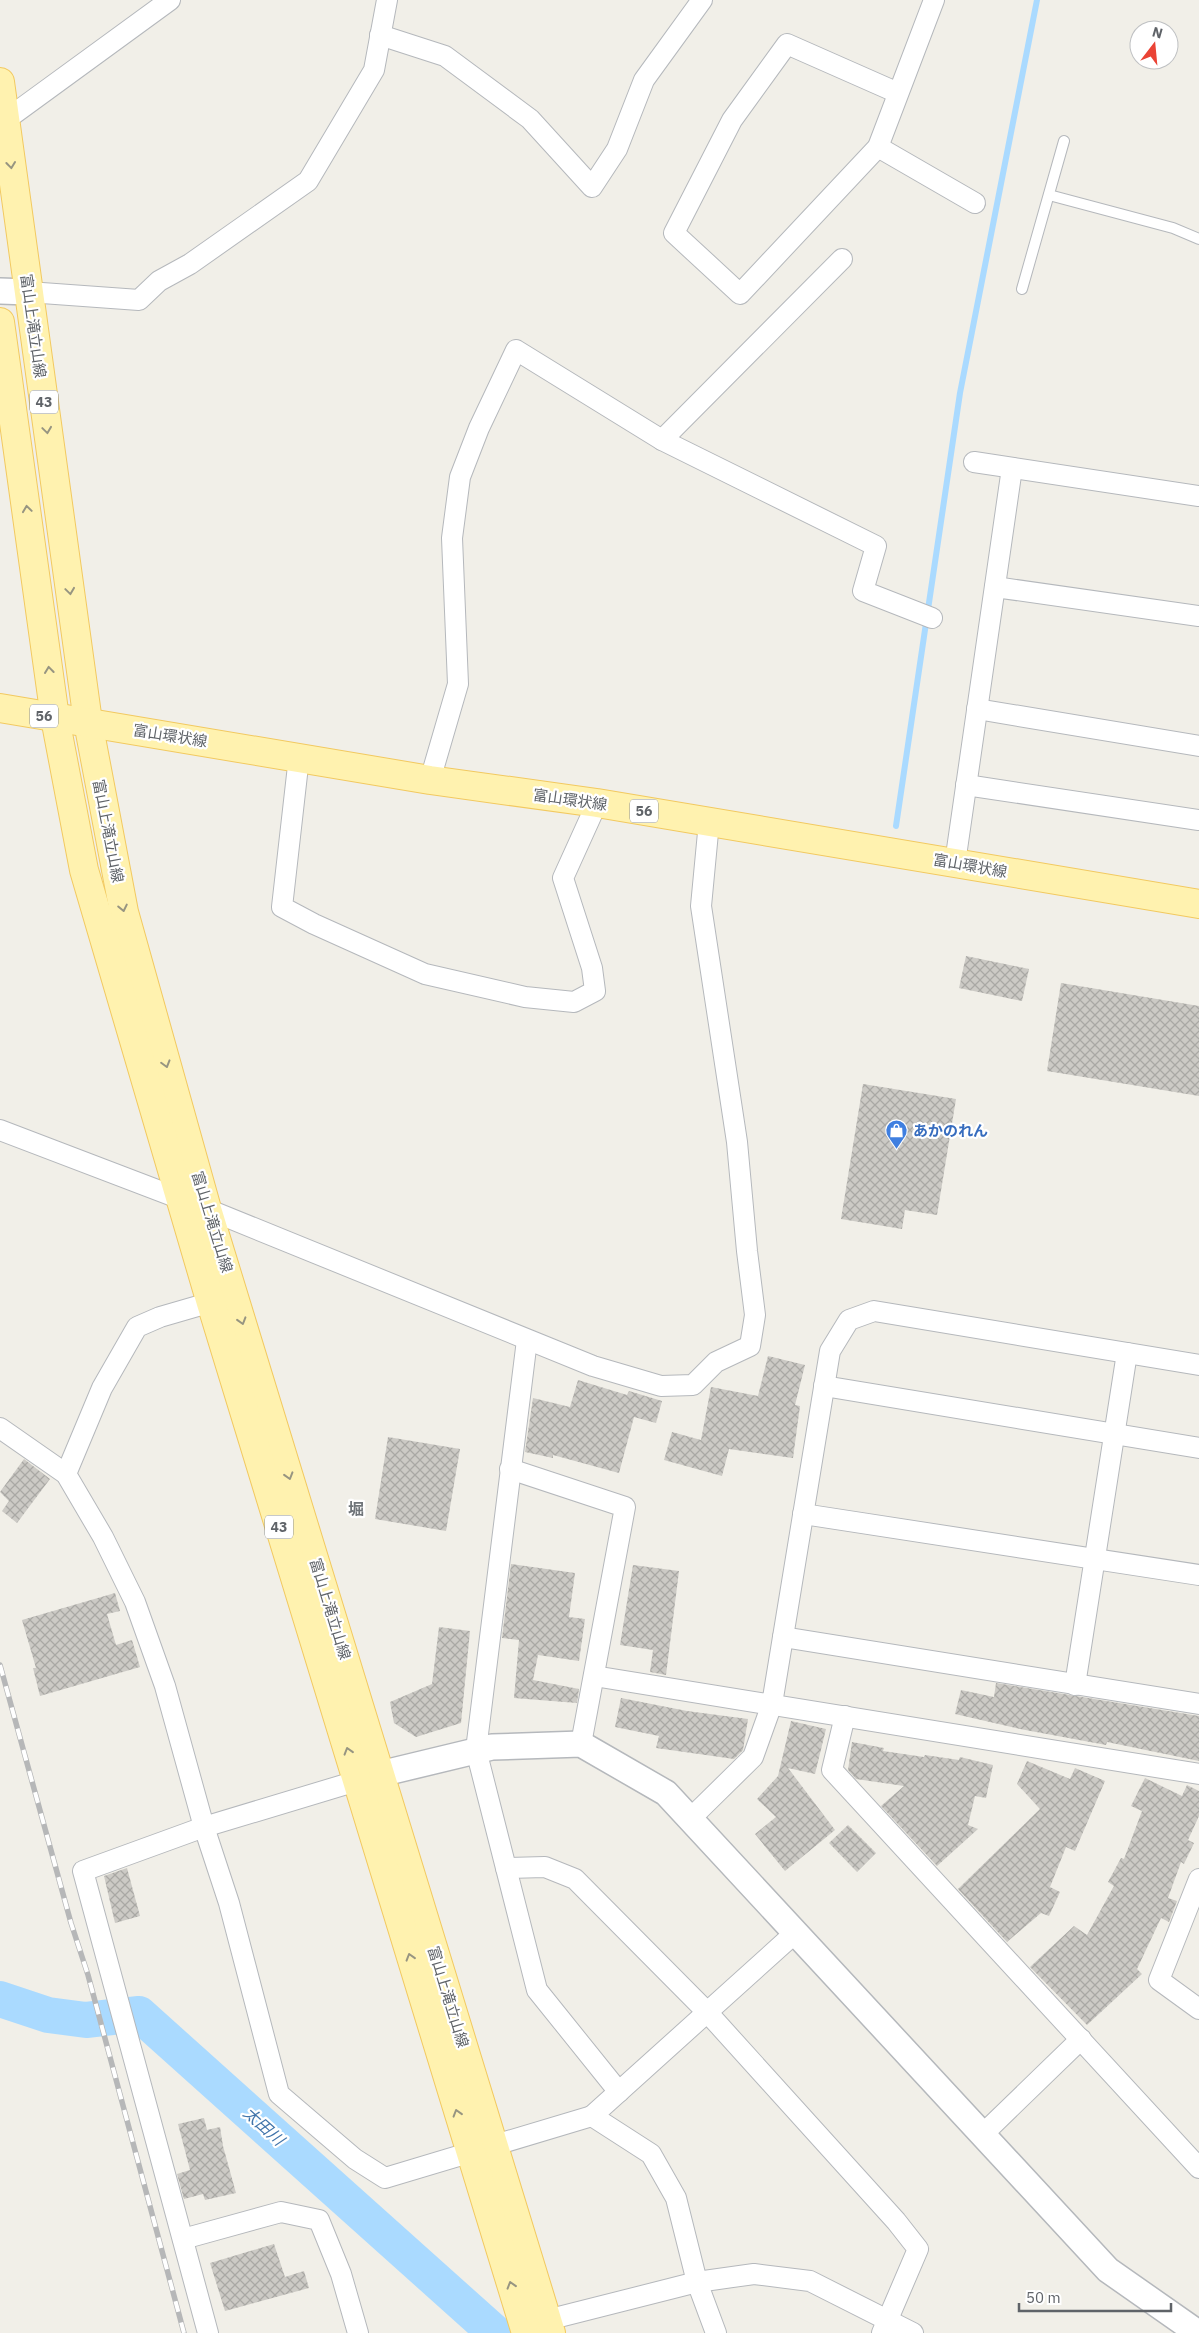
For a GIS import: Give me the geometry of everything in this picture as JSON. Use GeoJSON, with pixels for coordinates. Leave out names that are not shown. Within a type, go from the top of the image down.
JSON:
{"type":"FeatureCollection","features":[{"type":"Feature","properties":{"kind":"main road","name":"富山上滝立山線"},"geometry":{"type":"LineString","coordinates":[[0,82],[3,122],[88,722],[124,912],[207,1209],[223,1299]]}},
{"type":"Feature","properties":{"kind":"main road","name":"富山上滝立山線"},"geometry":{"type":"LineString","coordinates":[[0,322],[55,718],[84,870],[181,1200],[223,1299],[537,2329]]}},
{"type":"Feature","properties":{"kind":"main road","name":"富山環状線"},"geometry":{"type":"LineString","coordinates":[[0,708],[430,780],[596,803],[1199,904]]}},
{"type":"Feature","properties":{"kind":"street"},"geometry":{"type":"LineString","coordinates":[[3,122],[170,0]]}},
{"type":"Feature","properties":{"kind":"street"},"geometry":{"type":"LineString","coordinates":[[0,290],[139,300],[159,281],[190,264],[308,181],[374,70],[387,0]]}},
{"type":"Feature","properties":{"kind":"street"},"geometry":{"type":"LineString","coordinates":[[380,35],[445,56],[530,119],[592,188],[617,149],[644,80],[702,0]]}},
{"type":"Feature","properties":{"kind":"street"},"geometry":{"type":"LineString","coordinates":[[898,94],[788,44],[732,120],[674,233],[740,294],[878,147],[934,0]]}},
{"type":"Feature","properties":{"kind":"street"},"geometry":{"type":"LineString","coordinates":[[878,147],[975,203]]}},
{"type":"Feature","properties":{"kind":"street"},"geometry":{"type":"LineString","coordinates":[[662,440],[842,259]]}},
{"type":"Feature","properties":{"kind":"street"},"geometry":{"type":"LineString","coordinates":[[430,780],[458,684],[452,538],[460,476],[479,428],[516,350],[662,440],[876,546],[863,591],[932,618]]}},
{"type":"Feature","properties":{"kind":"street"},"geometry":{"type":"LineString","coordinates":[[974,462],[1199,496]]}},
{"type":"Feature","properties":{"kind":"street"},"geometry":{"type":"LineString","coordinates":[[954,863],[1012,468]]}},
{"type":"Feature","properties":{"kind":"street"},"geometry":{"type":"LineString","coordinates":[[995,587],[1199,616]]}},
{"type":"Feature","properties":{"kind":"street"},"geometry":{"type":"LineString","coordinates":[[977,709],[1199,746]]}},
{"type":"Feature","properties":{"kind":"street"},"geometry":{"type":"LineString","coordinates":[[299,757],[282,907],[314,924],[425,974],[525,997],[574,1002],[595,991],[592,968],[563,878],[596,803]]}},
{"type":"Feature","properties":{"kind":"street"},"geometry":{"type":"LineString","coordinates":[[966,785],[1199,820]]}},
{"type":"Feature","properties":{"kind":"street"},"geometry":{"type":"LineString","coordinates":[[0,1130],[207,1209],[593,1366],[661,1386],[693,1385],[716,1362],[750,1346],[756,1316],[747,1251],[737,1142],[701,906],[709,822]]}},
{"type":"Feature","properties":{"kind":"street"},"geometry":{"type":"LineString","coordinates":[[66,1474],[102,1388],[137,1326],[160,1317],[223,1299]]}},
{"type":"Feature","properties":{"kind":"street"},"geometry":{"type":"LineString","coordinates":[[690,1820],[753,1757],[772,1704],[830,1351],[849,1320],[874,1311],[1199,1365]]}},
{"type":"Feature","properties":{"kind":"street"},"geometry":{"type":"LineString","coordinates":[[527,1340],[476,1750],[537,1990],[619,2092]]}},
{"type":"Feature","properties":{"kind":"street"},"geometry":{"type":"LineString","coordinates":[[1075,1685],[1116,1434],[1127,1353]]}},
{"type":"Feature","properties":{"kind":"street"},"geometry":{"type":"LineString","coordinates":[[824,1386],[1199,1448]]}},
{"type":"Feature","properties":{"kind":"street"},"geometry":{"type":"LineString","coordinates":[[0,1428],[66,1474],[103,1537],[135,1602],[165,1686],[204,1827],[229,1903],[279,2094],[355,2159],[385,2178],[592,2116],[795,1933]]}},
{"type":"Feature","properties":{"kind":"street"},"geometry":{"type":"LineString","coordinates":[[510,1469],[625,1506],[581,1744]]}},
{"type":"Feature","properties":{"kind":"street"},"geometry":{"type":"LineString","coordinates":[[803,1514],[1199,1575]]}},
{"type":"Feature","properties":{"kind":"street"},"geometry":{"type":"LineString","coordinates":[[783,1636],[1199,1704]]}},
{"type":"Feature","properties":{"kind":"street"},"geometry":{"type":"LineString","coordinates":[[594,1676],[1199,1774]]}},
{"type":"Feature","properties":{"kind":"street"},"geometry":{"type":"LineString","coordinates":[[845,1716],[832,1770],[1199,2168]]}},
{"type":"Feature","properties":{"kind":"street"},"geometry":{"type":"LineString","coordinates":[[208,2333],[83,1871],[204,1827],[369,1778],[476,1750],[492,1747],[581,1744],[666,1793],[1108,2270],[1198,2333]]}},
{"type":"Feature","properties":{"kind":"street"},"geometry":{"type":"LineString","coordinates":[[506,1868],[546,1868],[575,1879],[708,2012],[896,2221],[918,2249],[886,2327]]}},
{"type":"Feature","properties":{"kind":"street"},"geometry":{"type":"LineString","coordinates":[[1198,1882],[1160,1980],[1199,2009]]}},
{"type":"Feature","properties":{"kind":"street"},"geometry":{"type":"LineString","coordinates":[[982,2135],[1081,2039]]}},
{"type":"Feature","properties":{"kind":"street"},"geometry":{"type":"LineString","coordinates":[[592,2116],[651,2154],[676,2198],[697,2282],[716,2333]]}},
{"type":"Feature","properties":{"kind":"street"},"geometry":{"type":"LineString","coordinates":[[183,2239],[281,2212],[319,2220],[341,2274],[358,2333]]}},
{"type":"Feature","properties":{"kind":"street"},"geometry":{"type":"LineString","coordinates":[[537,2329],[697,2282],[754,2274],[810,2281],[886,2327],[913,2333]]}},
{"type":"Feature","properties":{"kind":"lane"},"geometry":{"type":"LineString","coordinates":[[1022,289],[1064,141]]}},
{"type":"Feature","properties":{"kind":"lane"},"geometry":{"type":"LineString","coordinates":[[1049,195],[1173,228],[1199,239]]}},
{"type":"Feature","properties":{"kind":"building"},"geometry":{"type":"Polygon","coordinates":[[[966,956],[1029,969],[1022,1001],[959,988],[966,956]]]}},
{"type":"Feature","properties":{"kind":"building"},"geometry":{"type":"Polygon","coordinates":[[[1061,983],[1199,1006],[1199,1096],[1047,1071],[1061,983]]]}},
{"type":"Feature","properties":{"kind":"building"},"geometry":{"type":"Polygon","coordinates":[[[863,1084],[956,1099],[937,1215],[905,1210],[902,1229],[841,1219],[863,1084]]]}},
{"type":"Feature","properties":{"kind":"building"},"geometry":{"type":"Polygon","coordinates":[[[768,1356],[805,1365],[795,1405],[800,1406],[793,1458],[729,1449],[722,1476],[664,1460],[672,1432],[701,1440],[711,1387],[758,1396],[768,1356]]]}},
{"type":"Feature","properties":{"kind":"building"},"geometry":{"type":"Polygon","coordinates":[[[578,1380],[627,1395],[629,1391],[662,1401],[656,1423],[634,1417],[619,1473],[553,1455],[553,1458],[525,1452],[533,1398],[570,1407],[578,1380]]]}},
{"type":"Feature","properties":{"kind":"building"},"geometry":{"type":"Polygon","coordinates":[[[388,1437],[460,1449],[446,1531],[375,1519],[388,1437]]]}},
{"type":"Feature","properties":{"kind":"building"},"geometry":{"type":"Polygon","coordinates":[[[24,1459],[50,1479],[17,1523],[2,1511],[9,1501],[0,1492],[24,1459]]]}},
{"type":"Feature","properties":{"kind":"building"},"geometry":{"type":"Polygon","coordinates":[[[511,1564],[575,1573],[569,1617],[585,1619],[579,1661],[538,1655],[533,1680],[579,1689],[577,1703],[514,1698],[519,1640],[502,1638],[511,1564]]]}},
{"type":"Feature","properties":{"kind":"building"},"geometry":{"type":"Polygon","coordinates":[[[633,1565],[679,1571],[666,1675],[650,1672],[653,1650],[620,1645],[633,1565]]]}},
{"type":"Feature","properties":{"kind":"building"},"geometry":{"type":"Polygon","coordinates":[[[115,1593],[120,1611],[107,1614],[116,1645],[132,1640],[140,1667],[40,1696],[33,1668],[36,1668],[22,1620],[115,1593]]]}},
{"type":"Feature","properties":{"kind":"building"},"geometry":{"type":"Polygon","coordinates":[[[439,1627],[470,1631],[461,1723],[416,1737],[394,1723],[390,1702],[432,1684],[439,1627]]]}},
{"type":"Feature","properties":{"kind":"building"},"geometry":{"type":"Polygon","coordinates":[[[996,1683],[1199,1716],[1199,1761],[1107,1742],[1106,1745],[1020,1729],[955,1714],[961,1690],[994,1697],[996,1683]]]}},
{"type":"Feature","properties":{"kind":"building"},"geometry":{"type":"Polygon","coordinates":[[[621,1698],[687,1711],[748,1719],[743,1750],[734,1759],[656,1748],[659,1736],[615,1727],[621,1698]]]}},
{"type":"Feature","properties":{"kind":"building"},"geometry":{"type":"Polygon","coordinates":[[[791,1721],[826,1729],[815,1774],[788,1768],[835,1830],[785,1871],[755,1834],[776,1817],[757,1799],[778,1776],[791,1721]]]}},
{"type":"Feature","properties":{"kind":"building"},"geometry":{"type":"Polygon","coordinates":[[[852,1742],[884,1748],[883,1751],[959,1760],[960,1757],[993,1765],[986,1798],[975,1796],[968,1825],[978,1829],[937,1866],[881,1806],[904,1786],[856,1779],[848,1770],[852,1742]]]}},
{"type":"Feature","properties":{"kind":"building"},"geometry":{"type":"Polygon","coordinates":[[[1027,1761],[1070,1779],[1075,1768],[1105,1781],[1075,1851],[1066,1847],[1050,1887],[1060,1892],[1049,1916],[1041,1913],[1007,1942],[958,1889],[1040,1809],[1017,1784],[1027,1761]]]}},
{"type":"Feature","properties":{"kind":"building"},"geometry":{"type":"Polygon","coordinates":[[[1145,1778],[1182,1796],[1187,1785],[1199,1791],[1199,1816],[1188,1840],[1194,1843],[1184,1864],[1181,1862],[1168,1898],[1177,1901],[1169,1922],[1161,1918],[1137,1969],[1142,1974],[1087,2025],[1030,1967],[1074,1926],[1087,1935],[1114,1886],[1108,1882],[1121,1858],[1124,1859],[1142,1811],[1131,1806],[1145,1778]]]}},
{"type":"Feature","properties":{"kind":"building"},"geometry":{"type":"Polygon","coordinates":[[[848,1825],[876,1853],[857,1872],[829,1843],[848,1825]]]}},
{"type":"Feature","properties":{"kind":"building"},"geometry":{"type":"Polygon","coordinates":[[[127,1868],[140,1916],[115,1923],[104,1876],[127,1868]]]}},
{"type":"Feature","properties":{"kind":"building"},"geometry":{"type":"Polygon","coordinates":[[[204,2118],[207,2130],[220,2127],[223,2146],[236,2193],[205,2200],[203,2194],[184,2199],[177,2174],[190,2170],[178,2124],[204,2118]]]}},
{"type":"Feature","properties":{"kind":"building"},"geometry":{"type":"Polygon","coordinates":[[[274,2244],[285,2277],[304,2271],[309,2288],[225,2311],[210,2263],[274,2244]]]}},
{"type":"Feature","properties":{"kind":"waterway"},"geometry":{"type":"LineString","coordinates":[[896,826],[960,393],[1037,0]]}},
{"type":"Feature","properties":{"kind":"waterway","name":"太田川"},"geometry":{"type":"LineString","coordinates":[[0,1999],[48,2015],[86,2020],[139,2014],[495,2333]]}},
{"type":"Feature","properties":{"kind":"railway"},"geometry":{"type":"LineString","coordinates":[[0,1665],[71,1923],[88,1975],[184,2333]]}},
{"type":"Feature","properties":{"kind":"place","name":"あかのれん"},"geometry":{"type":"Point","coordinates":[897,1150]}},
{"type":"Feature","properties":{"kind":"district","name":"堀"},"geometry":{"type":"Point","coordinates":[356,1509]}}]}
